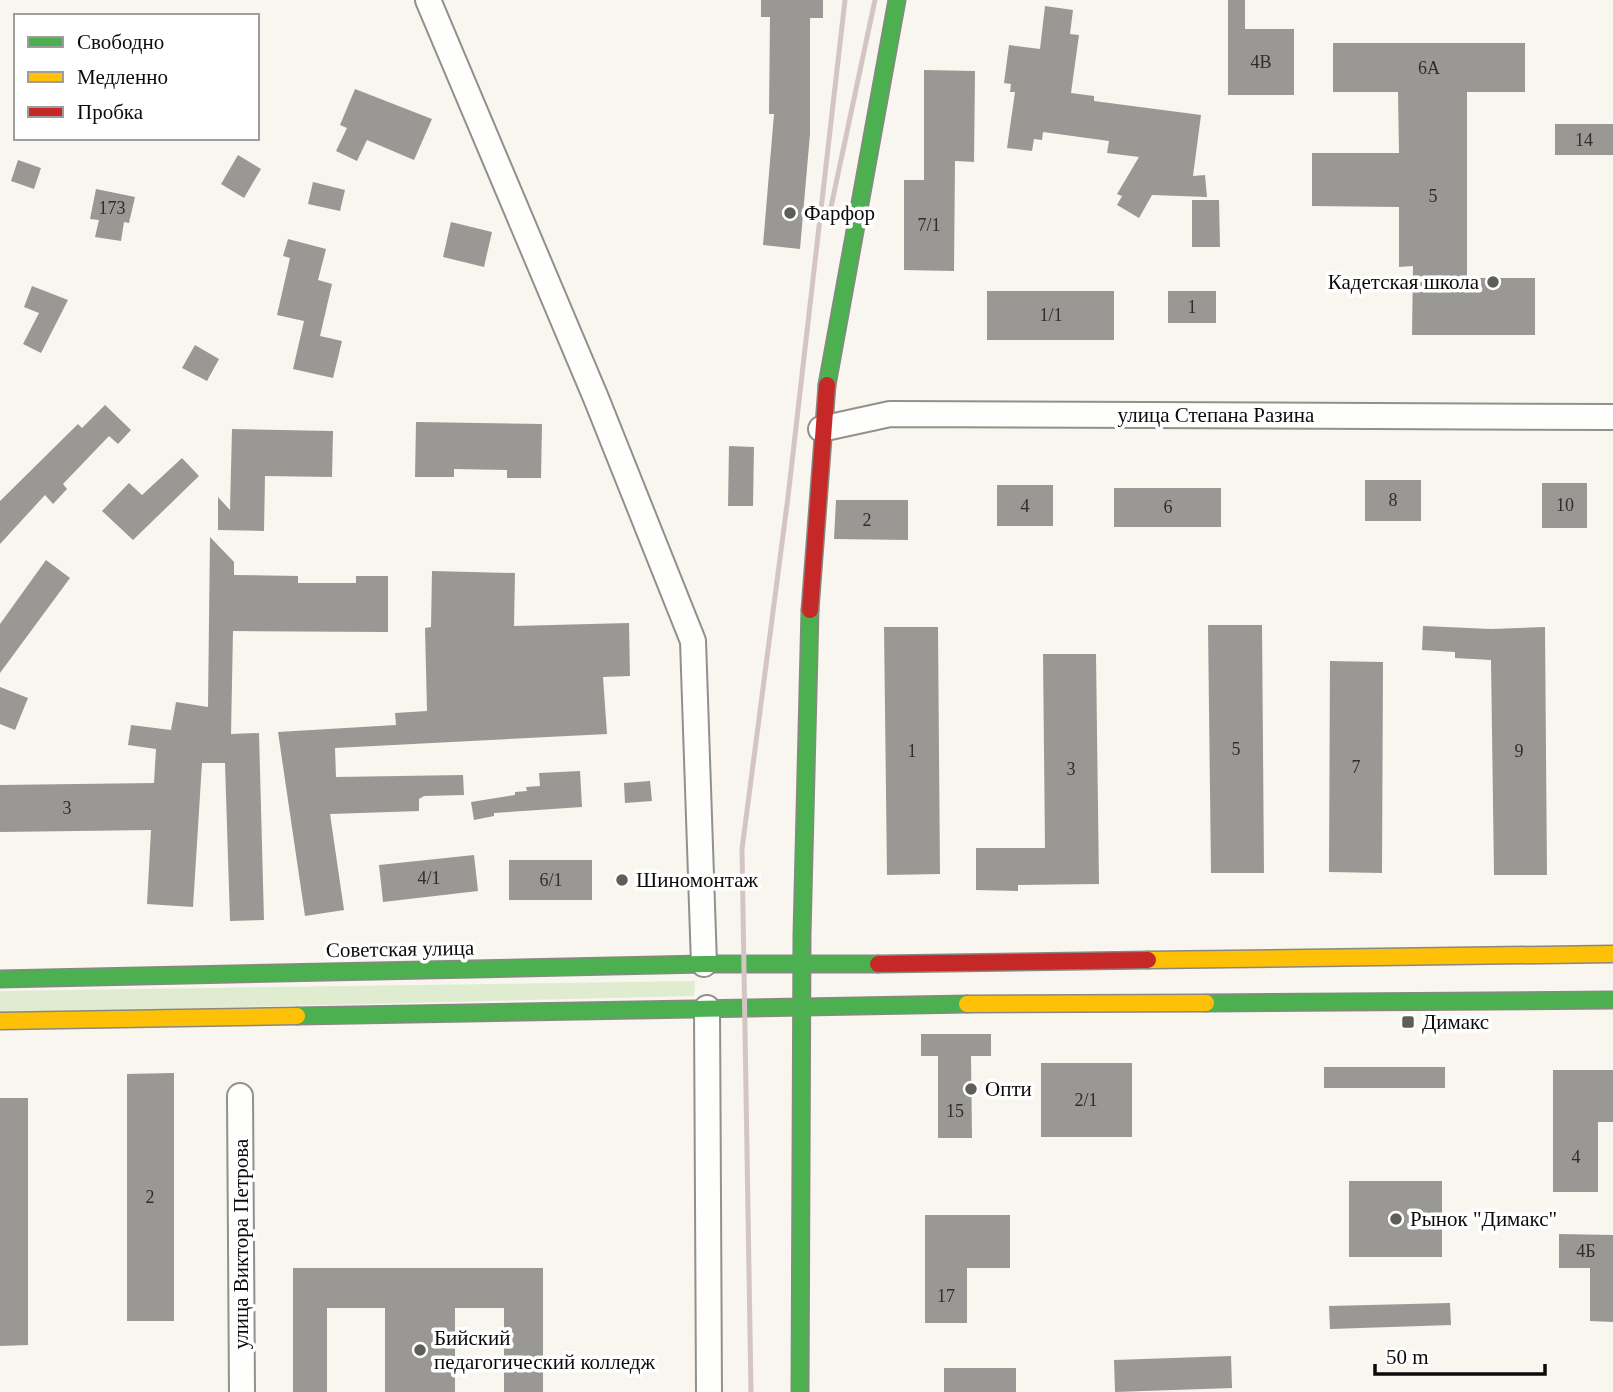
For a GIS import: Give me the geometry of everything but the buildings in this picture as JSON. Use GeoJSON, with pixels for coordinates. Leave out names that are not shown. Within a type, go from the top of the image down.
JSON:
{"type":"FeatureCollection","features":[{"type":"Feature","properties":{"kind":"main road"},"geometry":{"type":"LineString","coordinates":[[800,1392],[800,1005],[809,605],[821,429],[844,276],[897,0]]}},
{"type":"Feature","properties":{"kind":"main road","name":"Советская улица"},"geometry":{"type":"LineString","coordinates":[[0,979],[704,964],[1613,954]]}},
{"type":"Feature","properties":{"kind":"main road"},"geometry":{"type":"LineString","coordinates":[[1487,989],[1488,955]]}},
{"type":"Feature","properties":{"kind":"main road"},"geometry":{"type":"LineString","coordinates":[[1015,1004],[1019,960]]}},
{"type":"Feature","properties":{"kind":"main road"},"geometry":{"type":"LineString","coordinates":[[704,964],[707,1008]]}},
{"type":"Feature","properties":{"kind":"main road"},"geometry":{"type":"LineString","coordinates":[[0,1021],[800,1005],[1015,1004],[1487,989],[1613,1000]]}},
{"type":"Feature","properties":{"kind":"street"},"geometry":{"type":"LineString","coordinates":[[428,0],[596,398],[693,641],[704,964]]}},
{"type":"Feature","properties":{"kind":"street","name":"улица Степана Разина"},"geometry":{"type":"LineString","coordinates":[[821,429],[890,414],[1613,417]]}},
{"type":"Feature","properties":{"kind":"street"},"geometry":{"type":"LineString","coordinates":[[707,1008],[709,1392]]}},
{"type":"Feature","properties":{"kind":"street","name":"улица Виктора Петрова"},"geometry":{"type":"LineString","coordinates":[[240,1096],[242,1392]]}},
{"type":"Feature","properties":{"kind":"green space"},"geometry":{"type":"Polygon","coordinates":[[[695,981],[694,996],[0,1013],[0,991],[695,981]]]}},
{"type":"Feature","properties":{"kind":"railway"},"geometry":{"type":"LineString","coordinates":[[751,1392],[742,849],[788,497],[845,0]]}},
{"type":"Feature","properties":{"kind":"railway"},"geometry":{"type":"LineString","coordinates":[[828,221],[875,0]]}},
{"type":"Feature","properties":{"kind":"traffic: fast"},"geometry":{"type":"LineString","coordinates":[[827,385],[897,0]]}},
{"type":"Feature","properties":{"kind":"traffic: fast"},"geometry":{"type":"LineString","coordinates":[[800,1392],[802,935],[810,610]]}},
{"type":"Feature","properties":{"kind":"traffic: fast"},"geometry":{"type":"LineString","coordinates":[[0,979],[704,964],[878,964]]}},
{"type":"Feature","properties":{"kind":"traffic: fast"},"geometry":{"type":"LineString","coordinates":[[1206,1003],[1613,1000]]}},
{"type":"Feature","properties":{"kind":"traffic: fast"},"geometry":{"type":"LineString","coordinates":[[297,1016],[967,1004]]}},
{"type":"Feature","properties":{"kind":"traffic: slow"},"geometry":{"type":"LineString","coordinates":[[1148,960],[1613,954]]}},
{"type":"Feature","properties":{"kind":"traffic: slow"},"geometry":{"type":"LineString","coordinates":[[967,1004],[1206,1003]]}},
{"type":"Feature","properties":{"kind":"traffic: slow"},"geometry":{"type":"LineString","coordinates":[[0,1021],[297,1016]]}},
{"type":"Feature","properties":{"kind":"traffic: jam"},"geometry":{"type":"LineString","coordinates":[[810,610],[827,385]]}},
{"type":"Feature","properties":{"kind":"traffic: jam"},"geometry":{"type":"LineString","coordinates":[[878,964],[1148,960]]}},
{"type":"Feature","properties":{"kind":"place","name":"Фарфор"},"geometry":{"type":"Point","coordinates":[790,213]}},
{"type":"Feature","properties":{"kind":"place","name":"Кадетская школа"},"geometry":{"type":"Point","coordinates":[1493,282]}},
{"type":"Feature","properties":{"kind":"place","name":"Шиномонтаж"},"geometry":{"type":"Point","coordinates":[622,880]}},
{"type":"Feature","properties":{"kind":"place","name":"Димакс"},"geometry":{"type":"Point","coordinates":[1408,1022]}},
{"type":"Feature","properties":{"kind":"place","name":"Опти"},"geometry":{"type":"Point","coordinates":[971,1089]}},
{"type":"Feature","properties":{"kind":"place","name":"Рынок \"Димакс\""},"geometry":{"type":"Point","coordinates":[1396,1219]}},
{"type":"Feature","properties":{"kind":"place","name":"Бийский педагогический колледж"},"geometry":{"type":"Point","coordinates":[420,1350]}}]}
